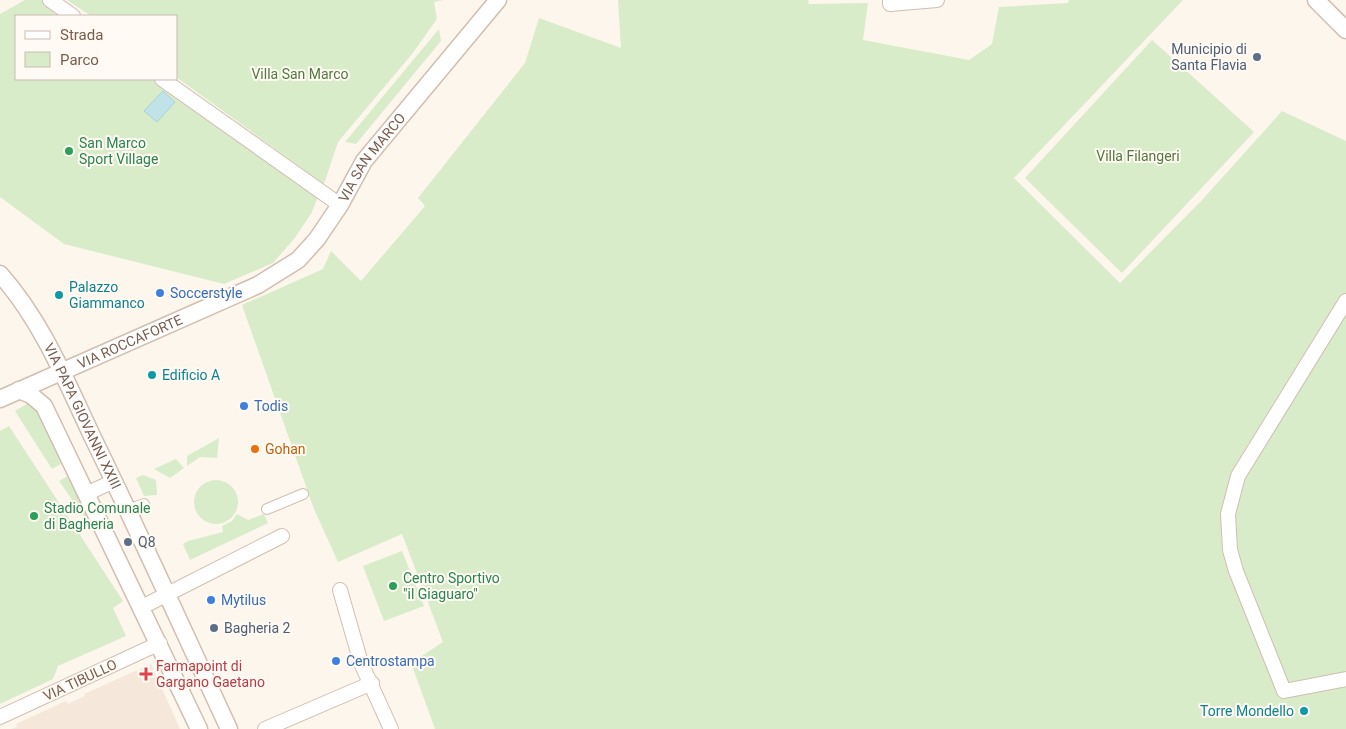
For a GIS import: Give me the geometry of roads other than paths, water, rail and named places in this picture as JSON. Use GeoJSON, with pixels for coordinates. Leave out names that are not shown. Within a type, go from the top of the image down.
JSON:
{"type":"FeatureCollection","features":[{"type":"Feature","properties":{"kind":"street"},"geometry":{"type":"LineString","coordinates":[[50,0],[72,15]]}},
{"type":"Feature","properties":{"kind":"street","name":"VIA SAN MARCO"},"geometry":{"type":"LineString","coordinates":[[234,295],[258,285],[298,260],[317,239],[340,204],[364,161],[498,0]]}},
{"type":"Feature","properties":{"kind":"street"},"geometry":{"type":"LineString","coordinates":[[890,0],[890,4],[937,0]]}},
{"type":"Feature","properties":{"kind":"street"},"geometry":{"type":"LineString","coordinates":[[1316,0],[1346,30]]}},
{"type":"Feature","properties":{"kind":"street"},"geometry":{"type":"LineString","coordinates":[[163,80],[340,204]]}},
{"type":"Feature","properties":{"kind":"street","name":"VIA PAPA GIOVANNI XXIII"},"geometry":{"type":"LineString","coordinates":[[0,274],[12,287],[42,334],[55,374],[114,481],[229,729]]}},
{"type":"Feature","properties":{"kind":"street","name":"VIA ROCCAFORTE"},"geometry":{"type":"LineString","coordinates":[[0,399],[234,295]]}},
{"type":"Feature","properties":{"kind":"street"},"geometry":{"type":"LineString","coordinates":[[1346,301],[1238,476],[1228,514],[1230,550],[1236,571],[1284,691],[1346,679]]}},
{"type":"Feature","properties":{"kind":"street"},"geometry":{"type":"LineString","coordinates":[[48,415],[47,386],[55,374]]}},
{"type":"Feature","properties":{"kind":"street"},"geometry":{"type":"LineString","coordinates":[[19,390],[37,399],[48,415],[200,727]]}},
{"type":"Feature","properties":{"kind":"street"},"geometry":{"type":"LineString","coordinates":[[86,494],[114,481]]}},
{"type":"Feature","properties":{"kind":"street"},"geometry":{"type":"LineString","coordinates":[[267,509],[303,494]]}},
{"type":"Feature","properties":{"kind":"street"},"geometry":{"type":"LineString","coordinates":[[128,510],[144,504]]}},
{"type":"Feature","properties":{"kind":"street"},"geometry":{"type":"LineString","coordinates":[[142,607],[282,536]]}},
{"type":"Feature","properties":{"kind":"street"},"geometry":{"type":"LineString","coordinates":[[340,590],[361,663],[372,683],[391,729]]}},
{"type":"Feature","properties":{"kind":"street","name":"VIA TIBULLO"},"geometry":{"type":"LineString","coordinates":[[0,717],[160,643]]}},
{"type":"Feature","properties":{"kind":"street"},"geometry":{"type":"LineString","coordinates":[[265,729],[372,683]]}},
{"type":"Feature","properties":{"kind":"water"},"geometry":{"type":"Polygon","coordinates":[[[163,91],[175,102],[157,122],[144,111],[163,91]]]}},
{"type":"Feature","properties":{"kind":"place","name":"Municipio di Santa Flavia"},"geometry":{"type":"Point","coordinates":[1257,57]}},
{"type":"Feature","properties":{"kind":"place","name":"San Marco Sport Village"},"geometry":{"type":"Point","coordinates":[69,151]}},
{"type":"Feature","properties":{"kind":"place","name":"Soccerstyle"},"geometry":{"type":"Point","coordinates":[160,293]}},
{"type":"Feature","properties":{"kind":"place","name":"Palazzo Giammanco"},"geometry":{"type":"Point","coordinates":[59,295]}},
{"type":"Feature","properties":{"kind":"place","name":"Edificio A"},"geometry":{"type":"Point","coordinates":[152,375]}},
{"type":"Feature","properties":{"kind":"place","name":"Todis"},"geometry":{"type":"Point","coordinates":[244,406]}},
{"type":"Feature","properties":{"kind":"place","name":"Gohan"},"geometry":{"type":"Point","coordinates":[255,449]}},
{"type":"Feature","properties":{"kind":"place","name":"Stadio Comunale di Bagheria"},"geometry":{"type":"Point","coordinates":[34,516]}},
{"type":"Feature","properties":{"kind":"place","name":"Q8"},"geometry":{"type":"Point","coordinates":[128,542]}},
{"type":"Feature","properties":{"kind":"place","name":"Centro Sportivo \"il Giaguaro\""},"geometry":{"type":"Point","coordinates":[393,586]}},
{"type":"Feature","properties":{"kind":"place","name":"Mytilus"},"geometry":{"type":"Point","coordinates":[211,600]}},
{"type":"Feature","properties":{"kind":"place","name":"Bagheria 2"},"geometry":{"type":"Point","coordinates":[214,628]}},
{"type":"Feature","properties":{"kind":"place","name":"Centrostampa"},"geometry":{"type":"Point","coordinates":[336,661]}},
{"type":"Feature","properties":{"kind":"place","name":"Farmapoint di Gargano Gaetano"},"geometry":{"type":"Point","coordinates":[146,674]}},
{"type":"Feature","properties":{"kind":"place","name":"Torre Mondello"},"geometry":{"type":"Point","coordinates":[1304,711]}},
{"type":"Feature","properties":{"kind":"park label","name":"Villa San Marco"},"geometry":{"type":"Point","coordinates":[300,74]}},
{"type":"Feature","properties":{"kind":"park label","name":"Villa Filangeri"},"geometry":{"type":"Point","coordinates":[1138,156]}}]}
